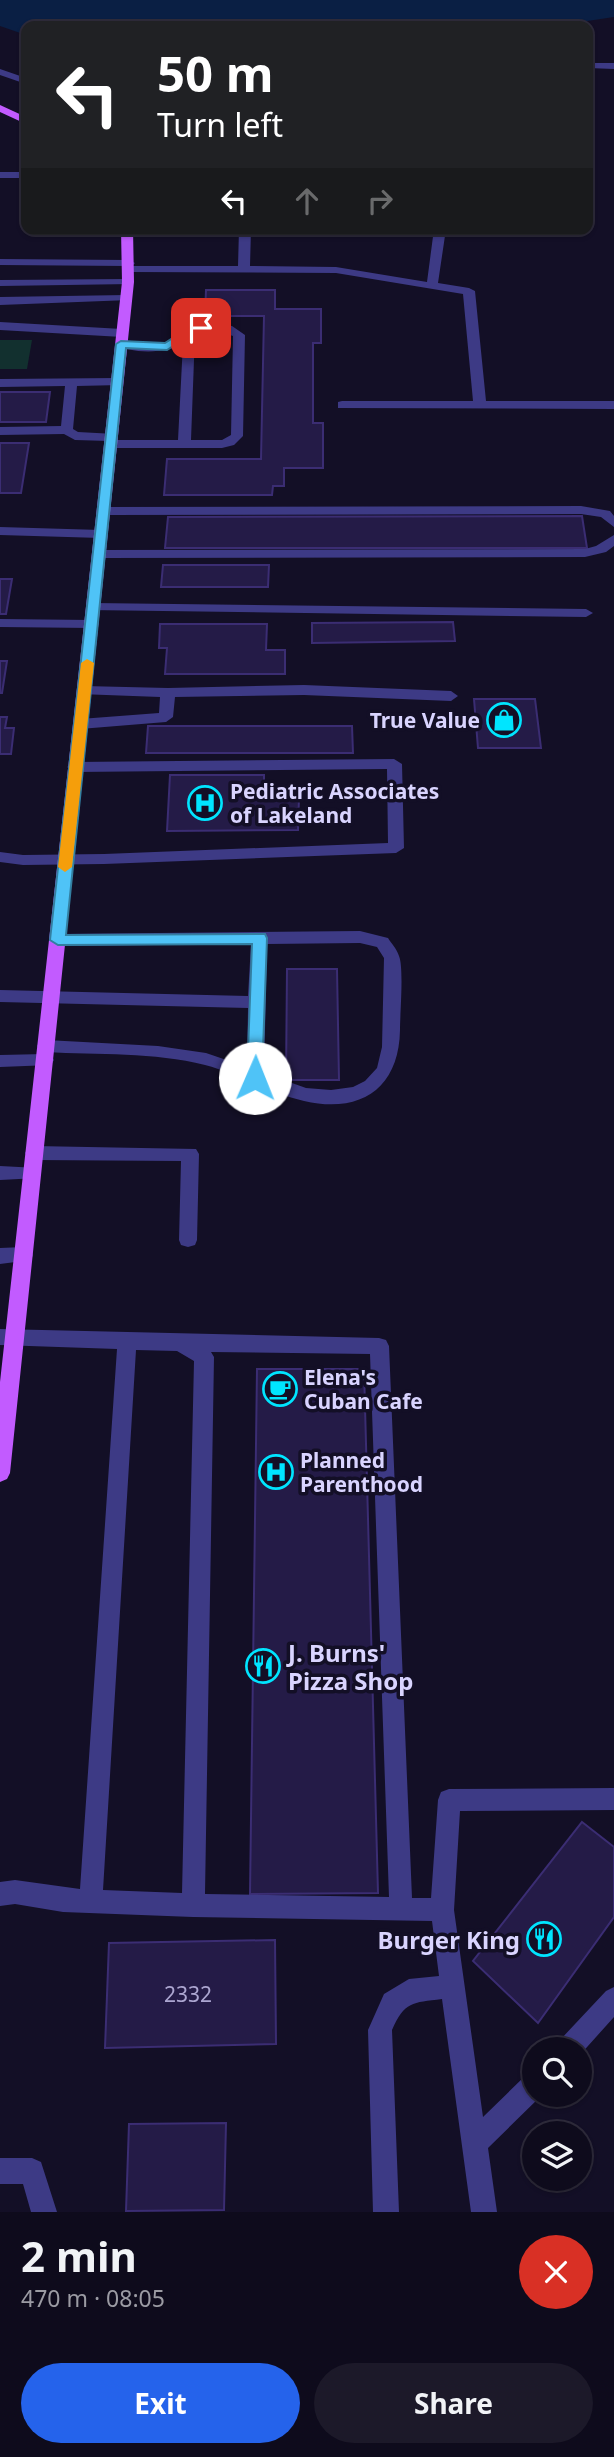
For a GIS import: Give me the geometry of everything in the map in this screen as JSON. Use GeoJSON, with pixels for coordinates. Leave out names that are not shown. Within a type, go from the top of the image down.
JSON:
{"type":"FeatureCollection","features":[{"type":"Feature","properties":{"kind":"main road"},"geometry":{"type":"LineString","coordinates":[[0,108],[21,118]]}},
{"type":"Feature","properties":{"kind":"main road"},"geometry":{"type":"LineString","coordinates":[[0,1473],[7,1336],[24,1255],[122,338],[128,278],[127,235]]}},
{"type":"Feature","properties":{"kind":"street"},"geometry":{"type":"LineString","coordinates":[[593,66],[614,66]]}},
{"type":"Feature","properties":{"kind":"street"},"geometry":{"type":"LineString","coordinates":[[0,83],[5,74]]}},
{"type":"Feature","properties":{"kind":"street"},"geometry":{"type":"LineString","coordinates":[[0,175],[21,175]]}},
{"type":"Feature","properties":{"kind":"street"},"geometry":{"type":"LineString","coordinates":[[244,270],[245,235]]}},
{"type":"Feature","properties":{"kind":"street"},"geometry":{"type":"LineString","coordinates":[[432,285],[439,235]]}},
{"type":"Feature","properties":{"kind":"street"},"geometry":{"type":"LineString","coordinates":[[0,262],[128,278]]}},
{"type":"Feature","properties":{"kind":"street"},"geometry":{"type":"LineString","coordinates":[[0,283],[244,270],[336,270],[469,291],[480,405]]}},
{"type":"Feature","properties":{"kind":"street"},"geometry":{"type":"LineString","coordinates":[[0,301],[128,278]]}},
{"type":"Feature","properties":{"kind":"street"},"geometry":{"type":"LineString","coordinates":[[0,326],[36,326],[88,332],[167,347],[188,332],[219,326],[239,335],[236,436],[230,442],[184,444],[111,441],[75,436],[67,430],[0,431]]}},
{"type":"Feature","properties":{"kind":"street"},"geometry":{"type":"LineString","coordinates":[[184,444],[188,332]]}},
{"type":"Feature","properties":{"kind":"street"},"geometry":{"type":"LineString","coordinates":[[67,430],[71,382]]}},
{"type":"Feature","properties":{"kind":"street"},"geometry":{"type":"LineString","coordinates":[[0,383],[117,382]]}},
{"type":"Feature","properties":{"kind":"street"},"geometry":{"type":"LineString","coordinates":[[342,405],[614,405]]}},
{"type":"Feature","properties":{"kind":"street"},"geometry":{"type":"LineString","coordinates":[[104,511],[580,510],[604,514],[614,523]]}},
{"type":"Feature","properties":{"kind":"street"},"geometry":{"type":"LineString","coordinates":[[0,531],[101,534]]}},
{"type":"Feature","properties":{"kind":"street"},"geometry":{"type":"LineString","coordinates":[[99,554],[585,553],[601,550],[614,539]]}},
{"type":"Feature","properties":{"kind":"street"},"geometry":{"type":"LineString","coordinates":[[0,623],[93,615],[586,612]]}},
{"type":"Feature","properties":{"kind":"street"},"geometry":{"type":"LineString","coordinates":[[84,691],[168,693],[304,690],[451,696]]}},
{"type":"Feature","properties":{"kind":"street"},"geometry":{"type":"LineString","coordinates":[[80,724],[166,718],[168,693]]}},
{"type":"Feature","properties":{"kind":"street"},"geometry":{"type":"LineString","coordinates":[[0,857],[66,859],[396,848],[394,764],[75,767]]}},
{"type":"Feature","properties":{"kind":"street"},"geometry":{"type":"LineString","coordinates":[[0,1061],[45,1053],[158,1052],[206,1059],[305,1095],[331,1097],[356,1093],[371,1086],[386,1070],[391,1047],[392,957],[382,942],[360,937],[58,940]]}},
{"type":"Feature","properties":{"kind":"street"},"geometry":{"type":"LineString","coordinates":[[255,1078],[259,938]]}},
{"type":"Feature","properties":{"kind":"street"},"geometry":{"type":"LineString","coordinates":[[0,996],[256,1002]]}},
{"type":"Feature","properties":{"kind":"street"},"geometry":{"type":"LineString","coordinates":[[34,1153],[190,1154],[188,1240]]}},
{"type":"Feature","properties":{"kind":"street"},"geometry":{"type":"LineString","coordinates":[[0,1173],[32,1173]]}},
{"type":"Feature","properties":{"kind":"street"},"geometry":{"type":"LineString","coordinates":[[0,1256],[24,1255]]}},
{"type":"Feature","properties":{"kind":"street"},"geometry":{"type":"LineString","coordinates":[[7,1336],[180,1343],[379,1346],[401,1910]]}},
{"type":"Feature","properties":{"kind":"street"},"geometry":{"type":"LineString","coordinates":[[91,1901],[127,1341]]}},
{"type":"Feature","properties":{"kind":"street"},"geometry":{"type":"LineString","coordinates":[[180,1343],[204,1357],[193,1905]]}},
{"type":"Feature","properties":{"kind":"street"},"geometry":{"type":"LineString","coordinates":[[484,2212],[442,1910],[449,1800],[614,1799]]}},
{"type":"Feature","properties":{"kind":"street"},"geometry":{"type":"LineString","coordinates":[[0,1894],[15,1892],[91,1901],[193,1905],[442,1910]]}},
{"type":"Feature","properties":{"kind":"street"},"geometry":{"type":"LineString","coordinates":[[386,2212],[380,2030],[392,2002],[409,1992],[453,1986]]}},
{"type":"Feature","properties":{"kind":"street"},"geometry":{"type":"LineString","coordinates":[[580,2037],[614,1999]]}},
{"type":"Feature","properties":{"kind":"street"},"geometry":{"type":"LineString","coordinates":[[475,2143],[522,2097]]}},
{"type":"Feature","properties":{"kind":"street"},"geometry":{"type":"LineString","coordinates":[[0,2171],[32,2171],[44,2212]]}},
{"type":"Feature","properties":{"kind":"green space"},"geometry":{"type":"Polygon","coordinates":[[[0,340],[32,340],[27,369],[0,369],[0,340]]]}},
{"type":"Feature","properties":{"kind":"water"},"geometry":{"type":"Polygon","coordinates":[[[0,0],[614,0],[614,17],[587,21],[21,21],[21,33],[0,26],[0,0]]]}},
{"type":"Feature","properties":{"kind":"building"},"geometry":{"type":"Polygon","coordinates":[[[206,290],[275,290],[275,309],[321,309],[321,343],[313,343],[313,423],[323,423],[323,468],[284,468],[284,486],[273,486],[272,495],[164,495],[167,459],[261,459],[264,316],[205,316],[206,290]]]}},
{"type":"Feature","properties":{"kind":"building"},"geometry":{"type":"Polygon","coordinates":[[[0,392],[50,392],[46,422],[0,422],[0,392]]]}},
{"type":"Feature","properties":{"kind":"building"},"geometry":{"type":"Polygon","coordinates":[[[0,443],[29,443],[21,493],[0,493],[0,443]]]}},
{"type":"Feature","properties":{"kind":"building"},"geometry":{"type":"Polygon","coordinates":[[[582,516],[587,548],[165,548],[168,517],[582,516]]]}},
{"type":"Feature","properties":{"kind":"building"},"geometry":{"type":"Polygon","coordinates":[[[163,565],[269,565],[268,587],[161,587],[163,565]]]}},
{"type":"Feature","properties":{"kind":"building"},"geometry":{"type":"Polygon","coordinates":[[[0,579],[12,579],[6,614],[0,614],[0,579]]]}},
{"type":"Feature","properties":{"kind":"building"},"geometry":{"type":"Polygon","coordinates":[[[453,622],[455,641],[312,643],[312,623],[453,622]]]}},
{"type":"Feature","properties":{"kind":"building"},"geometry":{"type":"Polygon","coordinates":[[[160,624],[267,624],[266,650],[285,650],[285,674],[165,674],[167,648],[159,648],[160,624]]]}},
{"type":"Feature","properties":{"kind":"building"},"geometry":{"type":"Polygon","coordinates":[[[0,661],[7,661],[2,693],[0,693],[0,661]]]}},
{"type":"Feature","properties":{"kind":"building"},"geometry":{"type":"Polygon","coordinates":[[[474,699],[535,699],[541,748],[478,748],[474,699]]]}},
{"type":"Feature","properties":{"kind":"building"},"geometry":{"type":"Polygon","coordinates":[[[0,717],[7,717],[5,728],[14,728],[11,754],[0,754],[0,717]]]}},
{"type":"Feature","properties":{"kind":"building"},"geometry":{"type":"Polygon","coordinates":[[[148,726],[352,726],[353,753],[146,753],[148,726]]]}},
{"type":"Feature","properties":{"kind":"building"},"geometry":{"type":"Polygon","coordinates":[[[170,775],[264,775],[264,797],[299,797],[298,830],[167,831],[170,775]]]}},
{"type":"Feature","properties":{"kind":"building"},"geometry":{"type":"Polygon","coordinates":[[[287,969],[337,969],[339,1080],[286,1080],[287,969]]]}},
{"type":"Feature","properties":{"kind":"building"},"geometry":{"type":"Polygon","coordinates":[[[257,1369],[364,1369],[378,1893],[250,1894],[257,1369]]]}},
{"type":"Feature","properties":{"kind":"building","name":"Burger King"},"geometry":{"type":"Polygon","coordinates":[[[582,1822],[614,1847],[614,1917],[538,2023],[473,1961],[582,1822]]]}},
{"type":"Feature","properties":{"kind":"building"},"geometry":{"type":"Polygon","coordinates":[[[275,1940],[276,2044],[105,2048],[109,1943],[275,1940]]]}},
{"type":"Feature","properties":{"kind":"building"},"geometry":{"type":"Polygon","coordinates":[[[226,2123],[224,2210],[126,2211],[129,2124],[226,2123]]]}},
{"type":"Feature","properties":{"kind":"slow traffic"},"geometry":{"type":"LineString","coordinates":[[65,867],[87,663]]}},
{"type":"Feature","properties":{"kind":"place","name":"True Value"},"geometry":{"type":"Point","coordinates":[504,720]}},
{"type":"Feature","properties":{"kind":"place","name":"Pediatric Associates of Lakeland"},"geometry":{"type":"Point","coordinates":[205,803]}},
{"type":"Feature","properties":{"kind":"place","name":"Elena's Cuban Cafe"},"geometry":{"type":"Point","coordinates":[280,1389]}},
{"type":"Feature","properties":{"kind":"place","name":"Planned Parenthood"},"geometry":{"type":"Point","coordinates":[276,1472]}},
{"type":"Feature","properties":{"kind":"place","name":"J. Burns' Pizza Shop"},"geometry":{"type":"Point","coordinates":[263,1666]}},
{"type":"Feature","properties":{"kind":"place","name":"Burger King"},"geometry":{"type":"Point","coordinates":[544,1939]}},
{"type":"Feature","properties":{"kind":"route"},"geometry":{"type":"LineString","coordinates":[[201,328],[188,332],[181,340],[167,347],[121,344],[58,940],[259,938],[255,1078]]}}]}
